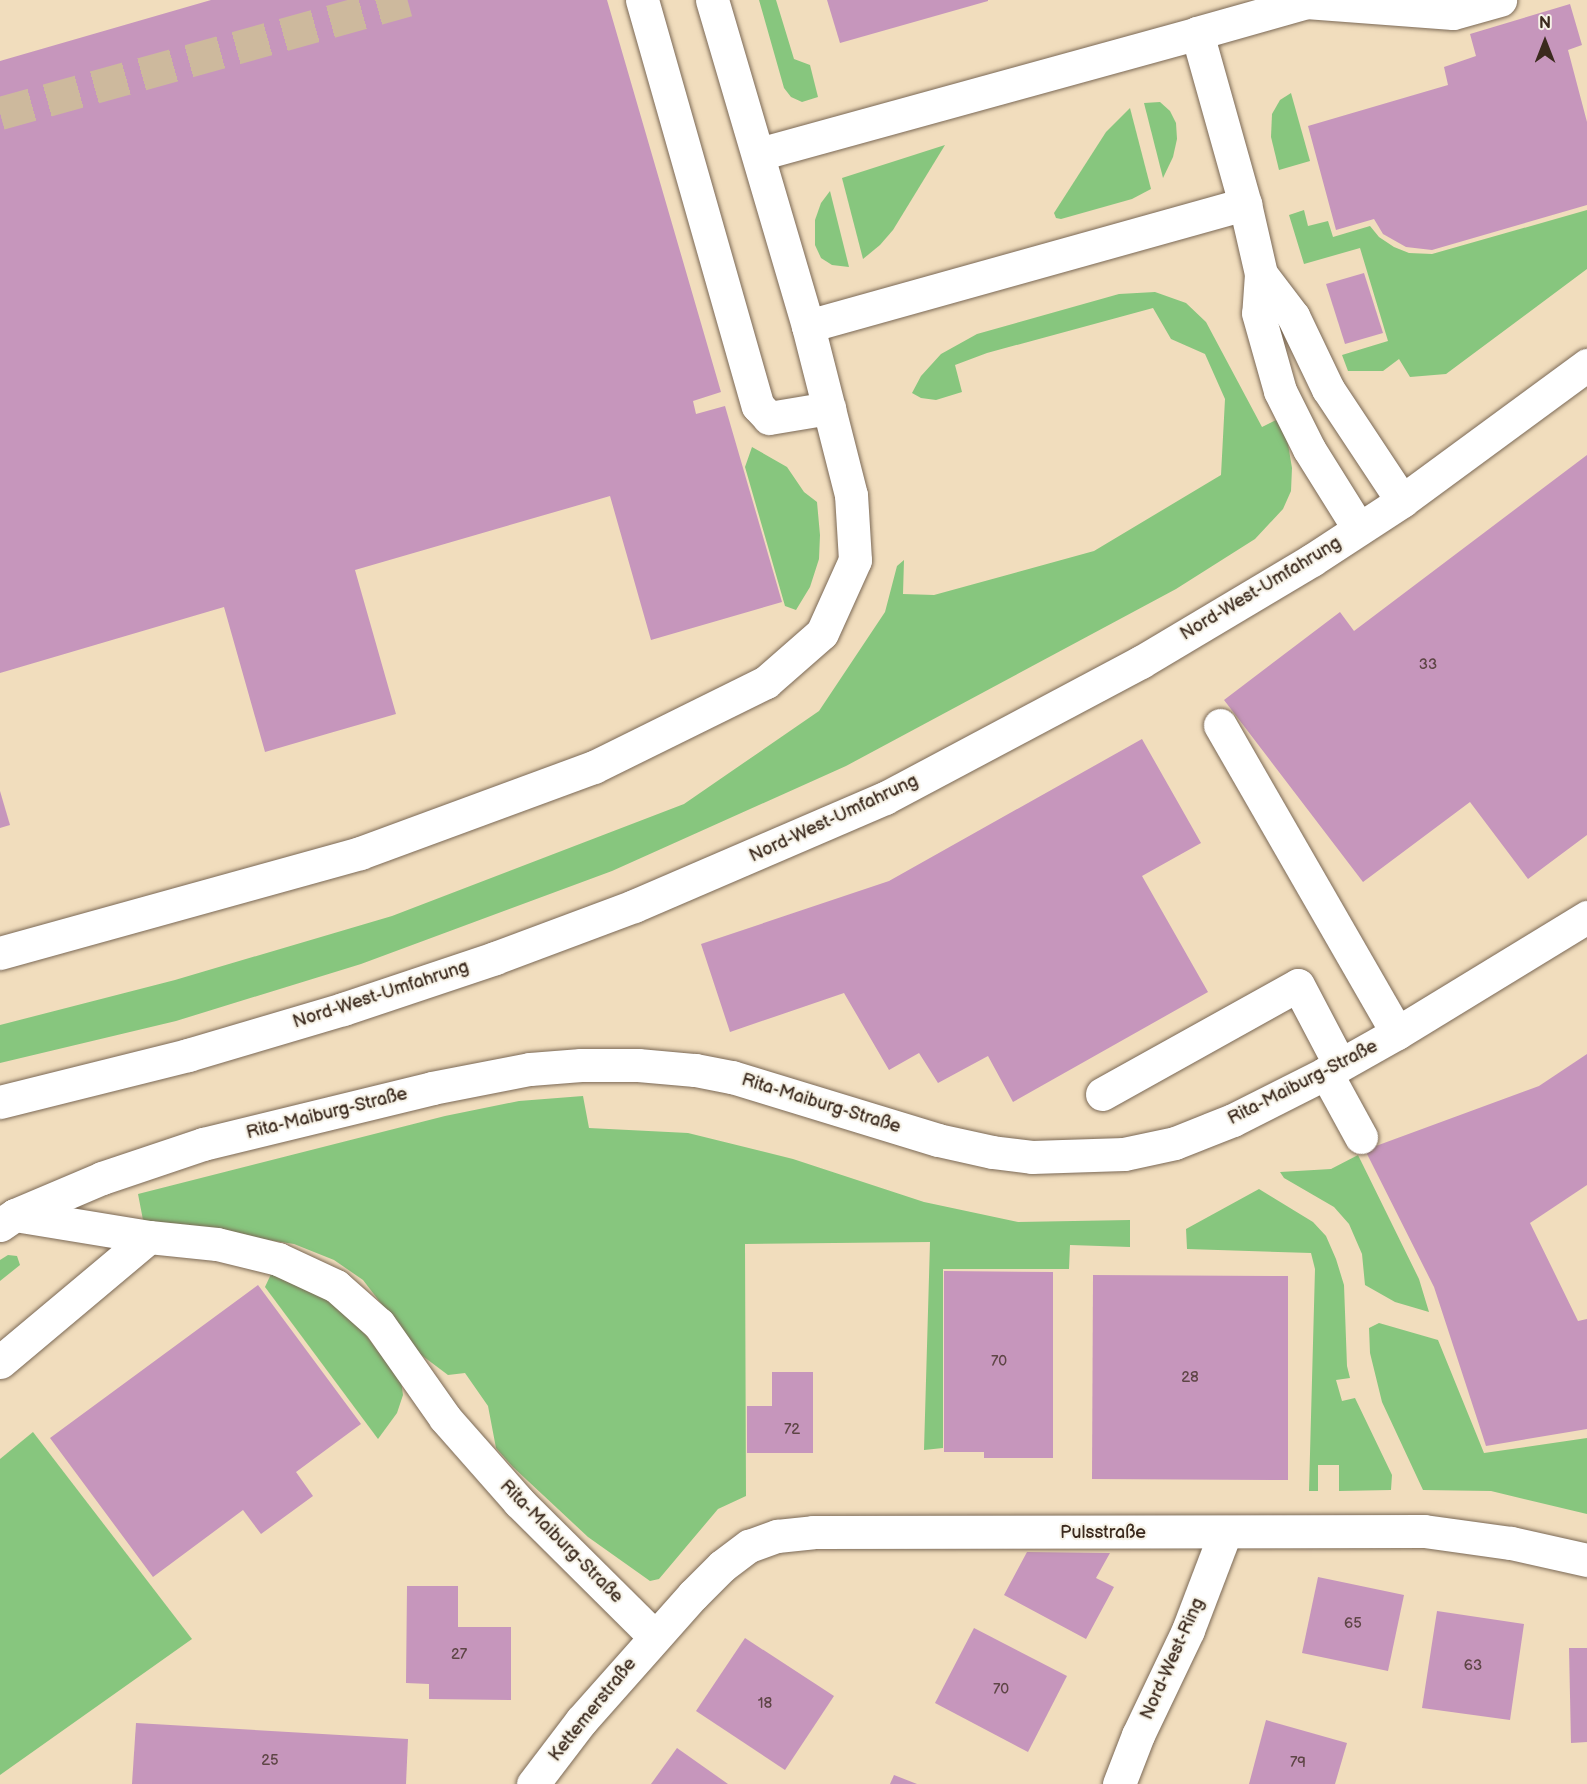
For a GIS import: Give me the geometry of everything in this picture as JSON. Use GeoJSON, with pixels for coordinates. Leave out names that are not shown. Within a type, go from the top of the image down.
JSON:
{"type":"FeatureCollection","features":[{"type":"Feature","properties":{"kind":"street"},"geometry":{"type":"LineString","coordinates":[[642,0],[758,406],[769,418],[829,408]]}},
{"type":"Feature","properties":{"kind":"street"},"geometry":{"type":"LineString","coordinates":[[0,953],[360,853],[594,767],[766,682],[822,633],[855,561],[851,495],[759,154],[712,0]]}},
{"type":"Feature","properties":{"kind":"street"},"geometry":{"type":"LineString","coordinates":[[759,154],[1310,1],[1453,13],[1500,0]]}},
{"type":"Feature","properties":{"kind":"street"},"geometry":{"type":"LineString","coordinates":[[1197,33],[1245,204],[1261,274],[1258,313],[1280,391],[1309,449],[1359,529]]}},
{"type":"Feature","properties":{"kind":"street"},"geometry":{"type":"LineString","coordinates":[[807,326],[1245,204]]}},
{"type":"Feature","properties":{"kind":"street"},"geometry":{"type":"LineString","coordinates":[[1261,274],[1293,316],[1328,389],[1402,501]]}},
{"type":"Feature","properties":{"kind":"street","name":"Nord-West-Umfahrung"},"geometry":{"type":"LineString","coordinates":[[0,1102],[188,1055],[343,1009],[506,954],[634,906],[885,798],[1141,662],[1359,529],[1402,501],[1587,365]]}},
{"type":"Feature","properties":{"kind":"street"},"geometry":{"type":"LineString","coordinates":[[1220,725],[1397,1033]]}},
{"type":"Feature","properties":{"kind":"street","name":"Rita-Maiburg-Straße"},"geometry":{"type":"LineString","coordinates":[[8,1220],[102,1178],[203,1144],[432,1088],[530,1069],[638,1065],[695,1070],[732,1077],[802,1097],[938,1140],[1032,1158],[1124,1154],[1175,1143],[1233,1120],[1333,1069],[1397,1033],[1587,917]]}},
{"type":"Feature","properties":{"kind":"street"},"geometry":{"type":"LineString","coordinates":[[1102,1094],[1298,985],[1361,1137]]}},
{"type":"Feature","properties":{"kind":"street","name":"Rita-Maiburg-Straße"},"geometry":{"type":"LineString","coordinates":[[8,1220],[217,1244],[278,1259],[336,1286],[379,1324],[445,1418],[488,1468],[654,1636]]}},
{"type":"Feature","properties":{"kind":"street"},"geometry":{"type":"LineString","coordinates":[[0,1362],[149,1237]]}},
{"type":"Feature","properties":{"kind":"street","name":"Pulsstraße"},"geometry":{"type":"LineString","coordinates":[[654,1636],[722,1566],[749,1546],[777,1536],[813,1532],[1424,1531],[1510,1543],[1587,1560]]}},
{"type":"Feature","properties":{"kind":"street","name":"Nord-West-Ring"},"geometry":{"type":"LineString","coordinates":[[1119,1784],[1138,1735],[1188,1630],[1226,1533]]}},
{"type":"Feature","properties":{"kind":"street","name":"Kettemerstraße"},"geometry":{"type":"LineString","coordinates":[[533,1784],[580,1721],[654,1636]]}},
{"type":"Feature","properties":{"kind":"green space"},"geometry":{"type":"Polygon","coordinates":[[[759,0],[776,0],[794,59],[810,65],[818,97],[802,102],[791,97],[784,88],[759,0]]]}},
{"type":"Feature","properties":{"kind":"green space"},"geometry":{"type":"Polygon","coordinates":[[[1291,93],[1310,161],[1279,170],[1271,137],[1272,114],[1280,100],[1291,93]]]}},
{"type":"Feature","properties":{"kind":"green space"},"geometry":{"type":"Polygon","coordinates":[[[1160,102],[1170,111],[1176,123],[1177,139],[1173,157],[1163,178],[1144,103],[1160,102]]]}},
{"type":"Feature","properties":{"kind":"green space"},"geometry":{"type":"Polygon","coordinates":[[[1130,108],[1151,189],[1132,199],[1061,219],[1056,218],[1054,213],[1106,132],[1130,108]]]}},
{"type":"Feature","properties":{"kind":"green space"},"geometry":{"type":"Polygon","coordinates":[[[945,145],[893,230],[863,259],[842,178],[945,145]]]}},
{"type":"Feature","properties":{"kind":"green space"},"geometry":{"type":"Polygon","coordinates":[[[830,191],[849,267],[832,265],[821,258],[815,245],[815,220],[821,203],[830,191]]]}},
{"type":"Feature","properties":{"kind":"green space"},"geometry":{"type":"Polygon","coordinates":[[[1304,210],[1308,226],[1328,221],[1333,237],[1370,226],[1379,237],[1394,247],[1409,253],[1432,254],[1587,210],[1587,269],[1446,374],[1410,377],[1399,359],[1383,371],[1348,371],[1342,355],[1388,341],[1360,248],[1304,264],[1289,215],[1304,210]]]}},
{"type":"Feature","properties":{"kind":"green space"},"geometry":{"type":"Polygon","coordinates":[[[1155,292],[1186,303],[1206,322],[1262,427],[1278,419],[1288,444],[1292,468],[1291,491],[1283,509],[1255,539],[1176,589],[846,766],[612,871],[361,964],[176,1021],[0,1063],[0,1025],[175,980],[392,916],[684,804],[819,711],[885,612],[897,566],[904,560],[903,594],[934,595],[1094,551],[1221,475],[1225,399],[1205,354],[1171,339],[1153,308],[987,353],[955,365],[962,392],[936,400],[921,398],[912,393],[921,376],[941,354],[977,334],[1119,294],[1155,292]]]}},
{"type":"Feature","properties":{"kind":"green space"},"geometry":{"type":"Polygon","coordinates":[[[752,447],[787,467],[804,492],[817,502],[820,535],[819,559],[810,587],[796,610],[785,606],[745,467],[752,447]]]}},
{"type":"Feature","properties":{"kind":"green space"},"geometry":{"type":"Polygon","coordinates":[[[583,1096],[589,1128],[688,1133],[793,1159],[924,1202],[1018,1222],[1130,1220],[1130,1247],[1070,1245],[1069,1269],[943,1269],[943,1448],[924,1450],[930,1242],[745,1244],[746,1496],[718,1509],[659,1579],[650,1581],[588,1537],[513,1467],[496,1448],[488,1406],[465,1373],[448,1375],[420,1354],[363,1280],[334,1260],[294,1244],[143,1220],[138,1194],[445,1116],[519,1101],[583,1096]]]}},
{"type":"Feature","properties":{"kind":"green space"},"geometry":{"type":"Polygon","coordinates":[[[1358,1155],[1419,1279],[1429,1312],[1395,1302],[1365,1285],[1362,1254],[1349,1224],[1334,1207],[1284,1178],[1280,1172],[1331,1169],[1358,1155]]]}},
{"type":"Feature","properties":{"kind":"green space"},"geometry":{"type":"Polygon","coordinates":[[[1259,1189],[1313,1222],[1326,1236],[1344,1285],[1347,1366],[1350,1378],[1336,1380],[1342,1401],[1355,1398],[1392,1475],[1391,1490],[1339,1491],[1339,1465],[1318,1465],[1318,1491],[1309,1491],[1315,1269],[1311,1253],[1187,1249],[1186,1229],[1259,1189]]]}},
{"type":"Feature","properties":{"kind":"green space"},"geometry":{"type":"Polygon","coordinates":[[[8,1255],[17,1256],[20,1265],[0,1281],[0,1260],[8,1255]]]}},
{"type":"Feature","properties":{"kind":"green space"},"geometry":{"type":"Polygon","coordinates":[[[272,1272],[330,1299],[358,1325],[401,1381],[403,1395],[397,1413],[378,1439],[265,1287],[272,1272]]]}},
{"type":"Feature","properties":{"kind":"green space"},"geometry":{"type":"Polygon","coordinates":[[[1379,1323],[1438,1340],[1484,1453],[1587,1438],[1587,1514],[1491,1491],[1423,1490],[1382,1402],[1370,1353],[1369,1328],[1379,1323]]]}},
{"type":"Feature","properties":{"kind":"green space"},"geometry":{"type":"Polygon","coordinates":[[[33,1432],[192,1639],[0,1775],[0,1459],[33,1432]]]}},
{"type":"Feature","properties":{"kind":"building"},"geometry":{"type":"Polygon","coordinates":[[[211,0],[607,0],[721,392],[693,401],[696,414],[725,406],[782,602],[651,640],[610,496],[355,570],[396,714],[265,752],[224,607],[0,673],[0,61],[211,0]]]}},
{"type":"Feature","properties":{"kind":"building"},"geometry":{"type":"Polygon","coordinates":[[[827,0],[988,0],[988,1],[840,43],[827,0]]]}},
{"type":"Feature","properties":{"kind":"building"},"geometry":{"type":"Polygon","coordinates":[[[1570,4],[1582,45],[1568,50],[1587,122],[1587,205],[1432,250],[1406,247],[1383,234],[1374,219],[1336,230],[1308,126],[1448,85],[1444,67],[1476,56],[1470,34],[1570,4]]]}},
{"type":"Feature","properties":{"kind":"building"},"geometry":{"type":"Polygon","coordinates":[[[1364,273],[1383,333],[1345,344],[1326,284],[1364,273]]]}},
{"type":"Feature","properties":{"kind":"building"},"geometry":{"type":"Polygon","coordinates":[[[1587,455],[1587,835],[1528,879],[1470,802],[1363,882],[1224,700],[1340,612],[1354,631],[1587,455]]]}},
{"type":"Feature","properties":{"kind":"building"},"geometry":{"type":"Polygon","coordinates":[[[1142,739],[1201,843],[1142,876],[1208,992],[1013,1102],[988,1056],[938,1083],[919,1053],[889,1070],[844,993],[730,1032],[701,944],[889,881],[1142,739]]]}},
{"type":"Feature","properties":{"kind":"building"},"geometry":{"type":"Polygon","coordinates":[[[0,791],[10,825],[0,828],[0,791]]]}},
{"type":"Feature","properties":{"kind":"building"},"geometry":{"type":"Polygon","coordinates":[[[1587,1054],[1587,1185],[1530,1223],[1578,1321],[1587,1319],[1587,1429],[1486,1446],[1434,1287],[1365,1150],[1539,1086],[1587,1054]]]}},
{"type":"Feature","properties":{"kind":"building"},"geometry":{"type":"Polygon","coordinates":[[[944,1271],[1053,1272],[1053,1458],[984,1458],[984,1452],[944,1452],[944,1271]]]}},
{"type":"Feature","properties":{"kind":"building"},"geometry":{"type":"Polygon","coordinates":[[[1093,1275],[1288,1276],[1288,1480],[1092,1479],[1093,1275]]]}},
{"type":"Feature","properties":{"kind":"building"},"geometry":{"type":"Polygon","coordinates":[[[258,1285],[361,1424],[296,1472],[313,1496],[261,1534],[243,1510],[153,1577],[50,1438],[258,1285]]]}},
{"type":"Feature","properties":{"kind":"building"},"geometry":{"type":"Polygon","coordinates":[[[772,1372],[813,1372],[813,1453],[747,1453],[747,1406],[772,1406],[772,1372]]]}},
{"type":"Feature","properties":{"kind":"building"},"geometry":{"type":"Polygon","coordinates":[[[1027,1552],[1110,1553],[1096,1578],[1114,1587],[1086,1639],[1004,1595],[1027,1552]]]}},
{"type":"Feature","properties":{"kind":"building"},"geometry":{"type":"Polygon","coordinates":[[[1318,1577],[1404,1595],[1388,1671],[1302,1653],[1318,1577]]]}},
{"type":"Feature","properties":{"kind":"building"},"geometry":{"type":"Polygon","coordinates":[[[407,1586],[458,1586],[458,1627],[511,1627],[511,1700],[429,1699],[429,1684],[406,1683],[407,1586]]]}},
{"type":"Feature","properties":{"kind":"building"},"geometry":{"type":"Polygon","coordinates":[[[1437,1611],[1524,1624],[1510,1720],[1422,1708],[1437,1611]]]}},
{"type":"Feature","properties":{"kind":"building"},"geometry":{"type":"Polygon","coordinates":[[[974,1628],[1067,1676],[1028,1752],[935,1703],[974,1628]]]}},
{"type":"Feature","properties":{"kind":"building"},"geometry":{"type":"Polygon","coordinates":[[[745,1638],[834,1696],[785,1770],[696,1711],[745,1638]]]}},
{"type":"Feature","properties":{"kind":"building"},"geometry":{"type":"Polygon","coordinates":[[[1569,1648],[1587,1648],[1587,1742],[1571,1743],[1569,1648]]]}},
{"type":"Feature","properties":{"kind":"building"},"geometry":{"type":"Polygon","coordinates":[[[1266,1720],[1347,1743],[1335,1784],[1249,1784],[1266,1720]]]}},
{"type":"Feature","properties":{"kind":"building"},"geometry":{"type":"Polygon","coordinates":[[[136,1723],[408,1739],[406,1784],[132,1784],[136,1723]]]}},
{"type":"Feature","properties":{"kind":"building"},"geometry":{"type":"Polygon","coordinates":[[[677,1748],[728,1784],[651,1784],[677,1748]]]}},
{"type":"Feature","properties":{"kind":"building"},"geometry":{"type":"Polygon","coordinates":[[[894,1775],[917,1784],[890,1784],[894,1775]]]}},
{"type":"Feature","properties":{"kind":"tunnel"},"geometry":{"type":"LineString","coordinates":[[0,113],[408,0]]}}]}
